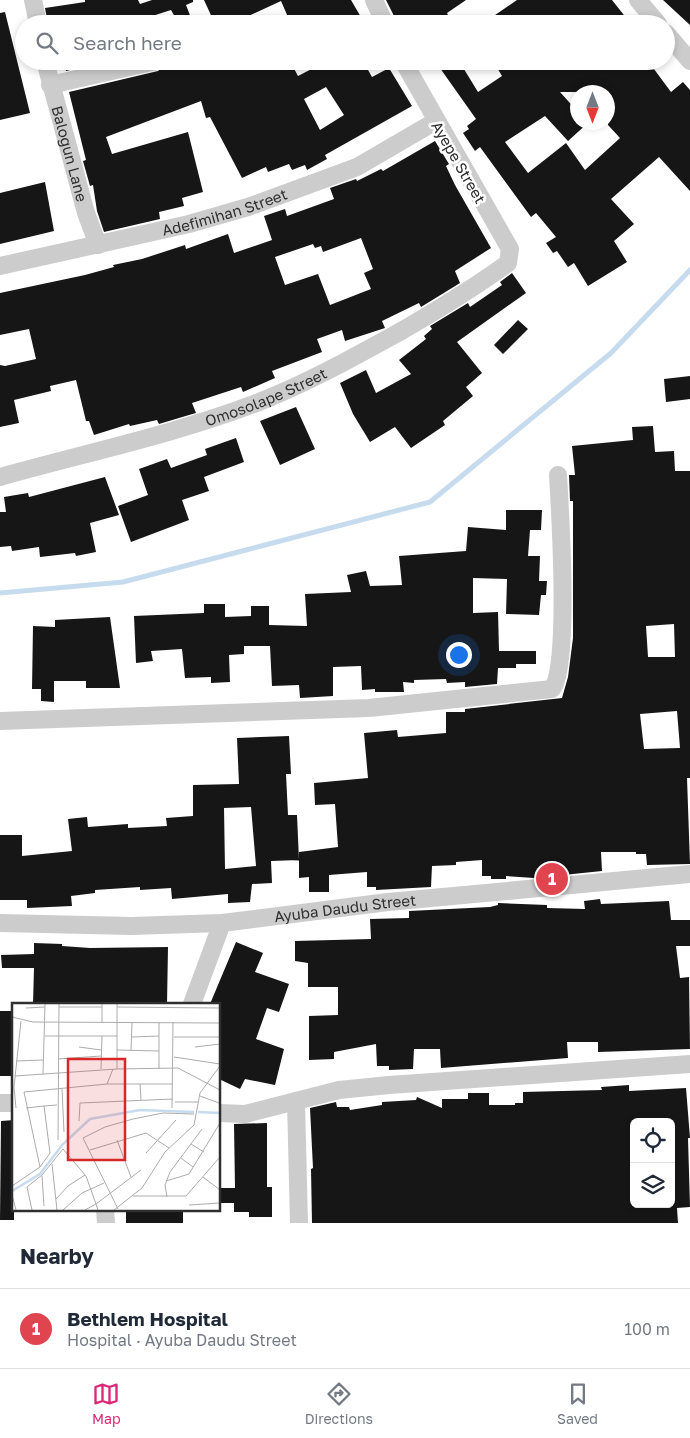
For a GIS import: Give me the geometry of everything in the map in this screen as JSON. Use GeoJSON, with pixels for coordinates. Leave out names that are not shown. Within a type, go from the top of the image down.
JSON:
{"type":"FeatureCollection","features":[{"type":"Feature","properties":{"kind":"street"},"geometry":{"type":"LineString","coordinates":[[33,0],[36,15]]}},
{"type":"Feature","properties":{"kind":"street"},"geometry":{"type":"LineString","coordinates":[[374,0],[381,15]]}},
{"type":"Feature","properties":{"kind":"street"},"geometry":{"type":"LineString","coordinates":[[638,0],[650,15]]}},
{"type":"Feature","properties":{"kind":"street"},"geometry":{"type":"LineString","coordinates":[[675,44],[690,61]]}},
{"type":"Feature","properties":{"kind":"street","name":"Balogun Lane"},"geometry":{"type":"LineString","coordinates":[[47,70],[86,213],[98,245]]}},
{"type":"Feature","properties":{"kind":"street"},"geometry":{"type":"LineString","coordinates":[[50,84],[115,70]]}},
{"type":"Feature","properties":{"kind":"street","name":"Ayepe Street"},"geometry":{"type":"LineString","coordinates":[[408,70],[510,249],[508,263]]}},
{"type":"Feature","properties":{"kind":"street","name":"Adefimihan Street"},"geometry":{"type":"LineString","coordinates":[[0,266],[98,245],[231,212],[357,167],[436,121]]}},
{"type":"Feature","properties":{"kind":"street","name":"Omosolape Street"},"geometry":{"type":"LineString","coordinates":[[0,477],[156,436],[253,404],[301,385],[351,360],[450,303],[508,263]]}},
{"type":"Feature","properties":{"kind":"street"},"geometry":{"type":"LineString","coordinates":[[0,721],[369,708],[552,689],[558,679],[561,635],[562,530],[558,475]]}},
{"type":"Feature","properties":{"kind":"street","name":"Ayuba Daudu Street"},"geometry":{"type":"LineString","coordinates":[[0,923],[131,926],[222,923],[388,902],[690,874]]}},
{"type":"Feature","properties":{"kind":"street"},"geometry":{"type":"LineString","coordinates":[[192,1003],[222,923]]}},
{"type":"Feature","properties":{"kind":"street"},"geometry":{"type":"LineString","coordinates":[[220,1113],[245,1114],[339,1090],[690,1064]]}},
{"type":"Feature","properties":{"kind":"street"},"geometry":{"type":"LineString","coordinates":[[296,1101],[299,1223]]}},
{"type":"Feature","properties":{"kind":"street"},"geometry":{"type":"LineString","coordinates":[[106,1210],[106,1223]]}},
{"type":"Feature","properties":{"kind":"building"},"geometry":{"type":"Polygon","coordinates":[[[85,0],[138,0],[140,4],[152,0],[193,0],[193,2],[186,5],[190,15],[174,15],[171,10],[155,15],[46,15],[45,8],[85,2],[85,0]]]}},
{"type":"Feature","properties":{"kind":"building"},"geometry":{"type":"Polygon","coordinates":[[[204,0],[351,0],[360,15],[287,15],[281,1],[251,15],[211,15],[204,0]]]}},
{"type":"Feature","properties":{"kind":"building"},"geometry":{"type":"Polygon","coordinates":[[[386,0],[466,0],[447,13],[448,15],[394,15],[386,0]]]}},
{"type":"Feature","properties":{"kind":"building"},"geometry":{"type":"Polygon","coordinates":[[[517,0],[612,0],[624,15],[495,15],[517,0]]]}},
{"type":"Feature","properties":{"kind":"building"},"geometry":{"type":"Polygon","coordinates":[[[663,0],[690,0],[690,25],[663,0]]]}},
{"type":"Feature","properties":{"kind":"building"},"geometry":{"type":"Polygon","coordinates":[[[5,12],[15,52],[15,70],[19,70],[30,113],[0,120],[0,13],[5,12]]]}},
{"type":"Feature","properties":{"kind":"building"},"geometry":{"type":"Polygon","coordinates":[[[295,70],[298,76],[310,70],[368,70],[372,77],[385,70],[390,70],[412,106],[325,155],[327,159],[307,170],[305,165],[292,170],[289,164],[268,172],[266,167],[242,178],[210,117],[206,118],[201,101],[106,137],[112,154],[188,132],[203,192],[182,198],[184,206],[159,212],[160,219],[104,232],[97,211],[93,185],[90,186],[83,161],[86,160],[69,92],[158,71],[295,70]],[[326,87],[304,99],[320,130],[344,115],[326,87]]]}},
{"type":"Feature","properties":{"kind":"building"},"geometry":{"type":"Polygon","coordinates":[[[441,70],[465,70],[478,92],[502,76],[498,70],[655,70],[671,92],[683,82],[690,90],[690,191],[659,157],[611,199],[634,224],[614,241],[627,262],[588,286],[574,263],[568,267],[557,251],[553,253],[546,243],[556,237],[536,213],[531,217],[480,147],[475,151],[463,133],[469,129],[467,126],[476,119],[441,70]]]}},
{"type":"Feature","properties":{"kind":"building"},"geometry":{"type":"Polygon","coordinates":[[[435,141],[449,164],[446,166],[455,185],[491,248],[455,271],[460,283],[421,307],[419,303],[382,321],[385,328],[345,341],[342,330],[317,339],[322,352],[272,371],[275,378],[243,392],[241,387],[192,403],[196,413],[159,424],[157,420],[130,426],[129,424],[94,435],[89,421],[86,421],[76,380],[50,386],[51,391],[14,400],[19,423],[0,427],[0,365],[5,366],[36,359],[29,329],[0,335],[0,293],[85,275],[114,267],[113,265],[142,259],[185,245],[186,249],[228,234],[234,253],[272,240],[264,216],[285,209],[287,216],[334,199],[330,188],[356,179],[357,181],[381,169],[383,171],[435,141]],[[361,238],[323,252],[321,246],[315,248],[313,244],[275,257],[285,285],[318,274],[330,305],[371,289],[364,273],[373,269],[361,238]]]}},
{"type":"Feature","properties":{"kind":"building"},"geometry":{"type":"Polygon","coordinates":[[[45,182],[54,231],[0,244],[0,193],[45,182]]]}},
{"type":"Feature","properties":{"kind":"building"},"geometry":{"type":"Polygon","coordinates":[[[512,273],[526,293],[457,342],[482,373],[466,387],[473,396],[443,421],[445,425],[411,448],[395,427],[370,442],[353,414],[340,383],[366,370],[376,393],[411,374],[399,360],[426,339],[424,336],[432,329],[430,326],[468,303],[470,307],[502,285],[500,282],[512,273]]]}},
{"type":"Feature","properties":{"kind":"building"},"geometry":{"type":"Polygon","coordinates":[[[518,320],[528,329],[503,354],[494,345],[518,320]]]}},
{"type":"Feature","properties":{"kind":"building"},"geometry":{"type":"Polygon","coordinates":[[[690,376],[690,399],[666,402],[664,379],[690,376]]]}},
{"type":"Feature","properties":{"kind":"building"},"geometry":{"type":"Polygon","coordinates":[[[296,407],[315,449],[280,465],[260,421],[296,407]]]}},
{"type":"Feature","properties":{"kind":"building"},"geometry":{"type":"Polygon","coordinates":[[[653,426],[655,452],[674,451],[675,471],[690,471],[690,778],[687,778],[690,864],[647,865],[646,854],[636,854],[636,852],[601,852],[602,871],[534,878],[506,876],[506,879],[491,879],[491,876],[482,876],[482,860],[456,862],[456,865],[432,866],[431,887],[376,890],[376,887],[367,887],[367,872],[329,875],[329,892],[309,892],[309,877],[299,878],[299,852],[338,847],[335,804],[315,805],[314,783],[368,778],[364,733],[397,730],[398,737],[446,733],[446,712],[465,712],[465,709],[562,698],[568,677],[573,638],[573,501],[570,501],[569,475],[575,475],[572,446],[633,440],[632,427],[653,426]],[[674,624],[646,626],[648,657],[675,657],[674,624]],[[677,711],[640,714],[644,749],[680,748],[677,711]]]}},
{"type":"Feature","properties":{"kind":"building"},"geometry":{"type":"Polygon","coordinates":[[[236,438],[244,462],[204,477],[209,491],[182,500],[189,520],[131,542],[118,506],[148,495],[139,469],[167,459],[171,468],[207,455],[205,449],[236,438]]]}},
{"type":"Feature","properties":{"kind":"building"},"geometry":{"type":"Polygon","coordinates":[[[105,477],[119,515],[90,523],[96,552],[76,556],[75,553],[40,557],[39,547],[12,551],[11,546],[0,547],[0,512],[6,512],[4,497],[28,493],[29,497],[105,477]]]}},
{"type":"Feature","properties":{"kind":"building"},"geometry":{"type":"Polygon","coordinates":[[[506,510],[542,510],[541,530],[530,530],[528,556],[540,556],[539,581],[547,581],[546,595],[541,595],[539,615],[506,614],[507,579],[473,578],[473,613],[498,612],[499,651],[536,651],[536,664],[516,664],[516,668],[498,668],[497,684],[465,687],[465,682],[447,683],[446,679],[414,680],[414,683],[403,682],[404,692],[375,692],[375,689],[362,690],[361,666],[333,667],[333,696],[300,698],[299,685],[272,686],[270,646],[244,646],[244,654],[229,655],[230,682],[211,683],[211,677],[185,678],[182,649],[151,651],[153,661],[136,663],[134,616],[204,613],[204,604],[225,604],[225,617],[251,616],[251,606],[269,606],[269,625],[307,626],[305,594],[351,592],[347,575],[366,571],[370,586],[402,585],[399,556],[466,551],[468,527],[506,530],[506,510]]]}},
{"type":"Feature","properties":{"kind":"building"},"geometry":{"type":"Polygon","coordinates":[[[110,617],[120,688],[86,688],[86,681],[54,681],[54,702],[41,701],[41,689],[32,689],[33,626],[55,627],[55,620],[110,617]]]}},
{"type":"Feature","properties":{"kind":"building"},"geometry":{"type":"Polygon","coordinates":[[[289,736],[291,774],[286,774],[288,815],[297,815],[299,860],[271,861],[272,883],[252,884],[250,902],[228,903],[228,894],[172,899],[171,888],[140,890],[140,887],[95,890],[95,893],[71,896],[72,906],[27,908],[27,900],[0,900],[0,835],[22,835],[22,856],[72,851],[68,819],[87,817],[88,827],[128,824],[128,828],[167,826],[166,818],[193,816],[193,785],[239,784],[237,738],[289,736]],[[251,807],[224,808],[225,869],[256,866],[251,807]]]}},
{"type":"Feature","properties":{"kind":"building"},"geometry":{"type":"Polygon","coordinates":[[[600,899],[601,904],[669,901],[671,920],[690,920],[690,946],[676,946],[680,978],[689,977],[690,1049],[598,1052],[598,1042],[567,1042],[568,1058],[441,1068],[440,1049],[414,1049],[413,1069],[389,1070],[389,1066],[377,1066],[376,1044],[334,1052],[334,1059],[309,1060],[309,1016],[338,1015],[338,987],[308,987],[308,963],[295,961],[295,941],[371,939],[370,919],[409,918],[409,911],[490,907],[498,905],[498,903],[547,905],[547,908],[585,909],[584,901],[600,899]]]}},
{"type":"Feature","properties":{"kind":"building"},"geometry":{"type":"Polygon","coordinates":[[[236,942],[263,953],[255,972],[289,984],[279,1012],[267,1008],[256,1039],[284,1049],[275,1085],[245,1079],[240,1089],[220,1079],[220,1003],[210,1003],[236,942]]]}},
{"type":"Feature","properties":{"kind":"building"},"geometry":{"type":"Polygon","coordinates":[[[34,943],[90,948],[168,947],[167,1003],[33,1003],[34,968],[2,968],[1,955],[34,954],[34,943]]]}},
{"type":"Feature","properties":{"kind":"building"},"geometry":{"type":"Polygon","coordinates":[[[0,1011],[12,1011],[12,1076],[0,1076],[0,1011]]]}},
{"type":"Feature","properties":{"kind":"building"},"geometry":{"type":"Polygon","coordinates":[[[629,1085],[629,1091],[686,1088],[690,1138],[688,1138],[690,1207],[677,1208],[678,1223],[312,1223],[311,1169],[313,1168],[310,1108],[336,1102],[337,1107],[349,1107],[350,1110],[382,1105],[382,1102],[416,1100],[417,1097],[442,1108],[442,1099],[468,1099],[468,1093],[489,1093],[489,1105],[515,1105],[515,1103],[523,1103],[523,1092],[602,1090],[601,1087],[629,1085]]]}},
{"type":"Feature","properties":{"kind":"building"},"geometry":{"type":"Polygon","coordinates":[[[12,1120],[12,1210],[14,1210],[14,1220],[0,1220],[1,1121],[12,1120]]]}},
{"type":"Feature","properties":{"kind":"building"},"geometry":{"type":"Polygon","coordinates":[[[267,1123],[267,1187],[272,1187],[272,1217],[249,1217],[249,1212],[234,1212],[234,1203],[220,1203],[220,1188],[235,1188],[234,1124],[267,1123]]]}},
{"type":"Feature","properties":{"kind":"building"},"geometry":{"type":"Polygon","coordinates":[[[126,1210],[183,1210],[183,1223],[126,1223],[126,1210]]]}},
{"type":"Feature","properties":{"kind":"waterway"},"geometry":{"type":"LineString","coordinates":[[0,593],[123,582],[430,502],[611,353],[690,270]]}},
{"type":"Feature","properties":{"kind":"place","name":"Bethlem Hospital"},"geometry":{"type":"Point","coordinates":[552,879]}}]}
